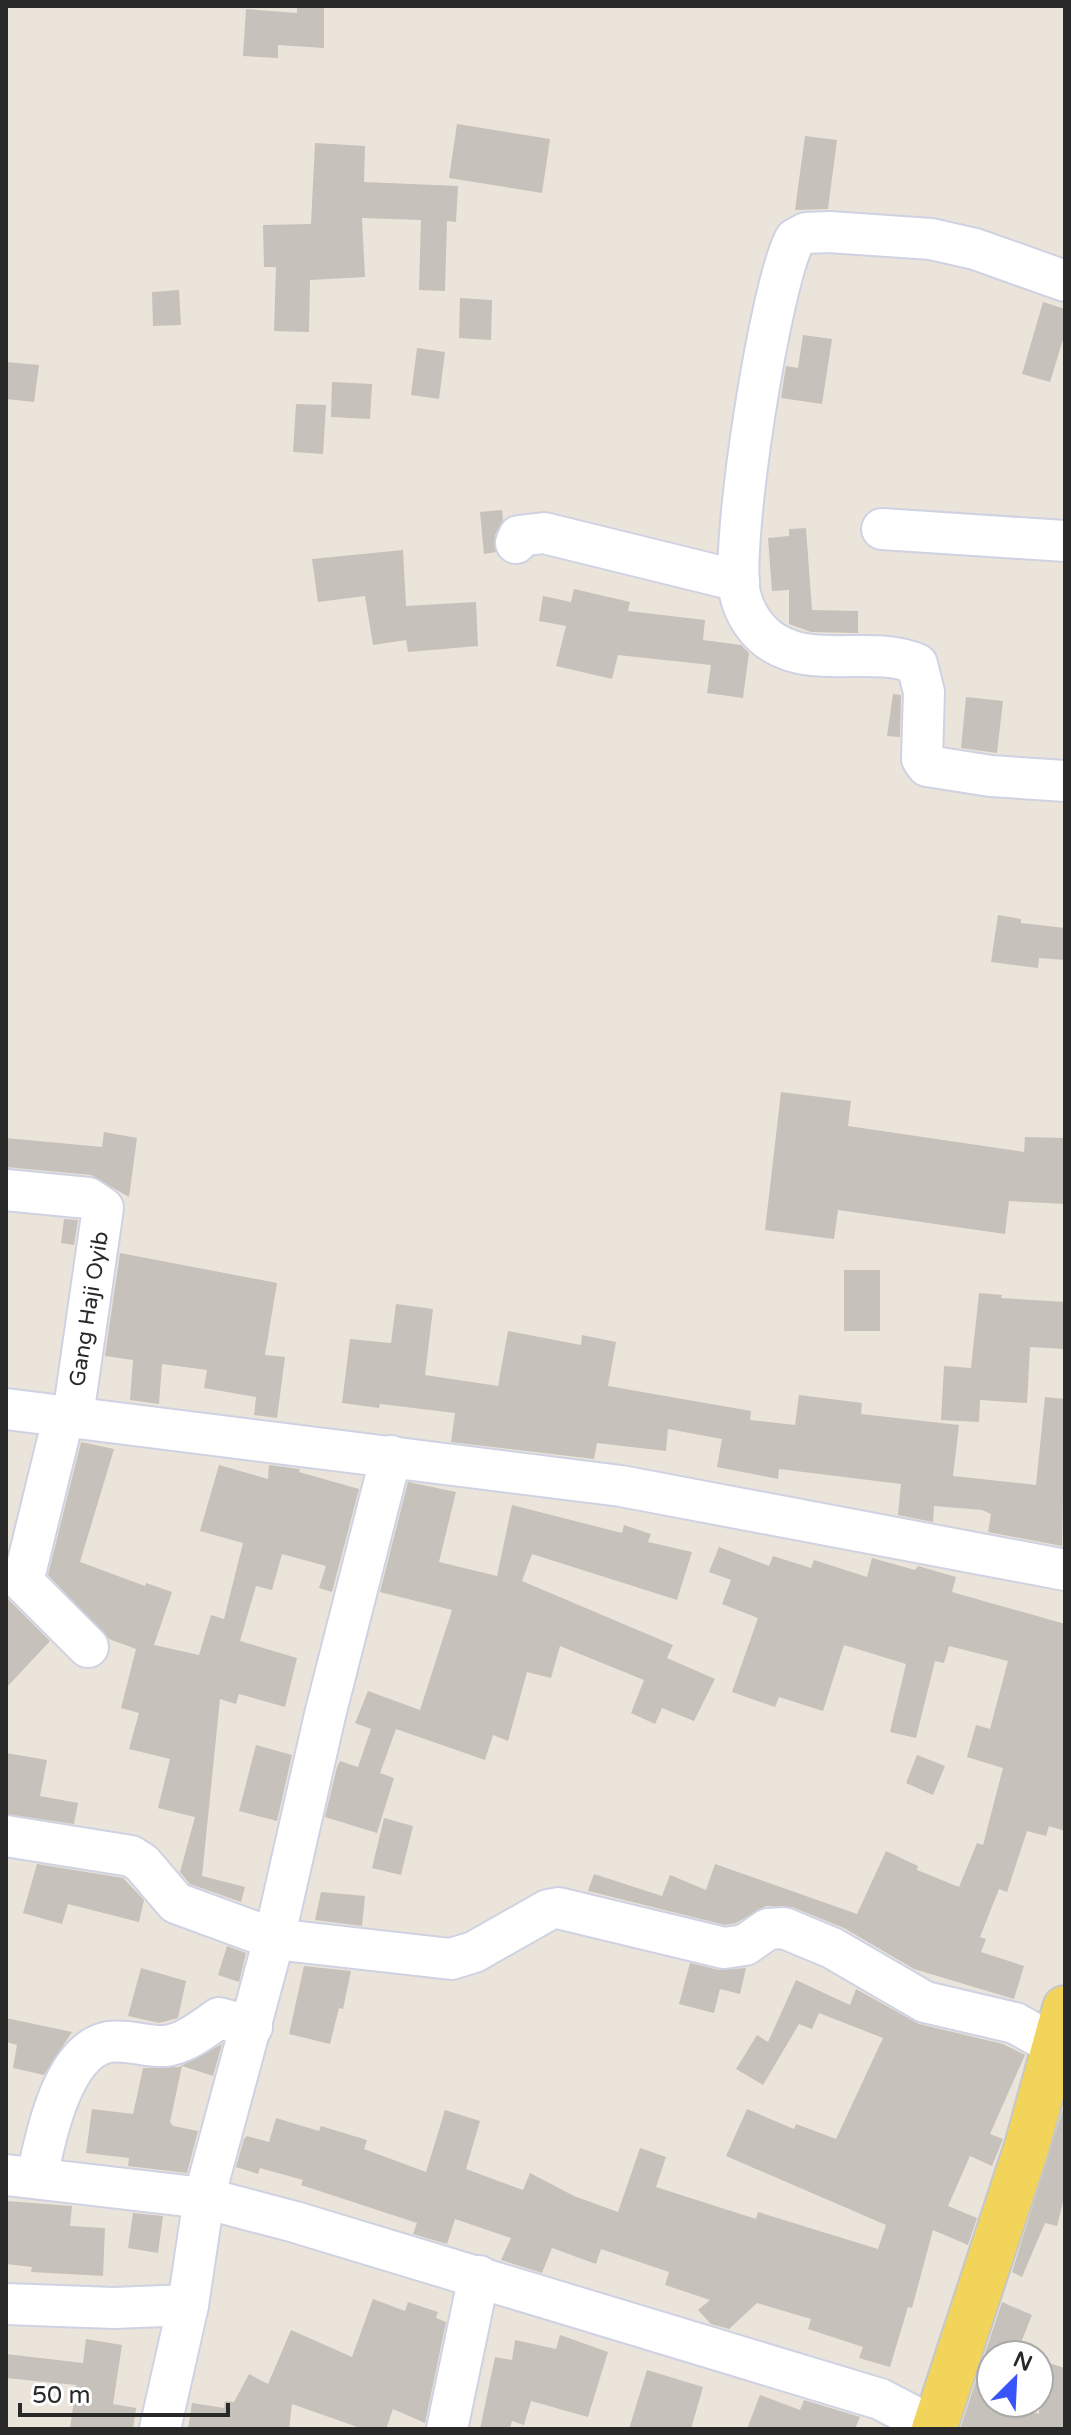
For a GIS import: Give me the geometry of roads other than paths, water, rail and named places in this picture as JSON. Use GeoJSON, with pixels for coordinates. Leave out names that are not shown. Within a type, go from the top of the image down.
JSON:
{"type":"FeatureCollection","features":[{"type":"Feature","properties":{"kind":"main road"},"geometry":{"type":"LineString","coordinates":[[934,2428],[1027,2146],[1060,2027]]}},
{"type":"Feature","properties":{"kind":"street"},"geometry":{"type":"LineString","coordinates":[[1065,281],[975,249],[931,239],[829,232],[806,233],[795,239],[774,306],[768,338],[744,503],[739,581],[750,620],[773,643],[798,654],[898,659],[917,664],[924,692],[922,759],[927,766],[991,776],[1065,781]]}},
{"type":"Feature","properties":{"kind":"street"},"geometry":{"type":"LineString","coordinates":[[882,529],[1065,541]]}},
{"type":"Feature","properties":{"kind":"street"},"geometry":{"type":"LineString","coordinates":[[516,543],[519,536],[544,533],[739,581]]}},
{"type":"Feature","properties":{"kind":"street","name":"Gang Haji Oyib"},"geometry":{"type":"LineString","coordinates":[[6,1190],[88,1198],[103,1208],[68,1415]]}},
{"type":"Feature","properties":{"kind":"street"},"geometry":{"type":"LineString","coordinates":[[6,1409],[621,1486],[1065,1570]]}},
{"type":"Feature","properties":{"kind":"street"},"geometry":{"type":"LineString","coordinates":[[68,1415],[23,1582],[88,1647]]}},
{"type":"Feature","properties":{"kind":"street"},"geometry":{"type":"LineString","coordinates":[[160,2429],[188,2305],[204,2198],[252,2027],[325,1715],[391,1456]]}},
{"type":"Feature","properties":{"kind":"street"},"geometry":{"type":"LineString","coordinates":[[6,1836],[131,1856],[142,1863],[176,1903],[274,1939],[451,1959],[474,1952],[540,1914],[558,1908],[724,1948],[745,1945],[768,1929],[784,1928],[851,1957],[925,2002],[1015,2023],[1060,2027]]}},
{"type":"Feature","properties":{"kind":"street"},"geometry":{"type":"LineString","coordinates":[[252,2027],[219,2018],[177,2043],[163,2046],[105,2042],[94,2049],[58,2094],[22,2176],[204,2198],[479,2276],[880,2399],[934,2428]]}},
{"type":"Feature","properties":{"kind":"street"},"geometry":{"type":"LineString","coordinates":[[447,2429],[479,2276]]}},
{"type":"Feature","properties":{"kind":"street"},"geometry":{"type":"LineString","coordinates":[[6,2304],[100,2308],[188,2305]]}}]}
